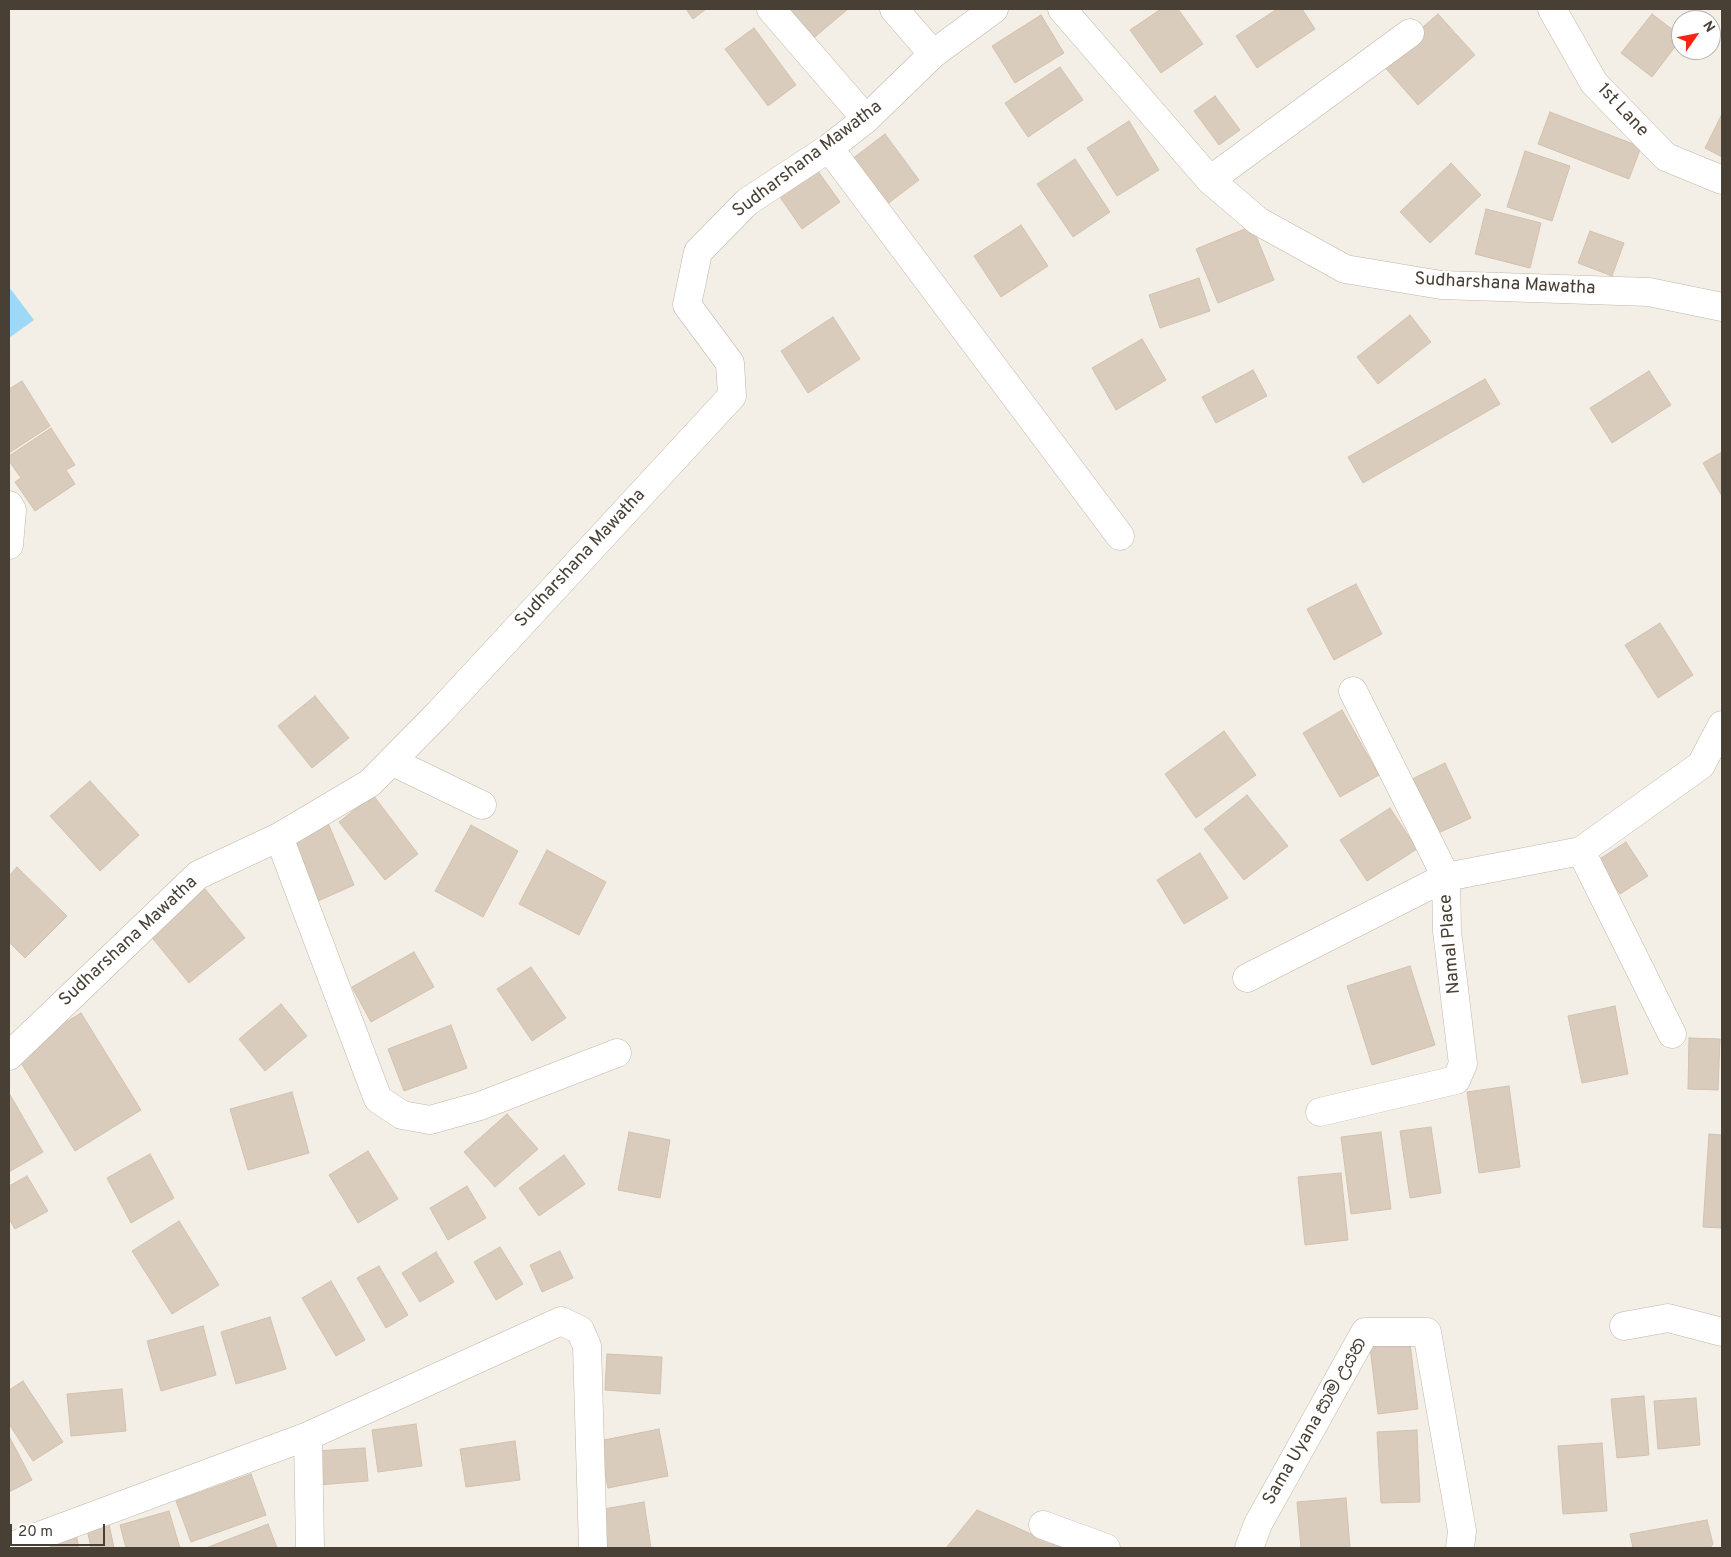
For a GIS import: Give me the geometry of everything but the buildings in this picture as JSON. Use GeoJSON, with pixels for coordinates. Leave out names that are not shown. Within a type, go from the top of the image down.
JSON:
{"type":"FeatureCollection","features":[{"type":"Feature","properties":{"kind":"street"},"geometry":{"type":"LineString","coordinates":[[771,9],[866,120]]}},
{"type":"Feature","properties":{"kind":"street"},"geometry":{"type":"LineString","coordinates":[[894,9],[933,54]]}},
{"type":"Feature","properties":{"kind":"street","name":"Sudharshana Mawatha"},"geometry":{"type":"LineString","coordinates":[[9,1056],[198,874],[279,837],[370,783],[393,762],[732,396],[730,363],[687,305],[698,252],[746,202],[829,148],[866,120],[933,54],[994,9]]}},
{"type":"Feature","properties":{"kind":"street","name":"Sudharshana Mawatha"},"geometry":{"type":"LineString","coordinates":[[1062,9],[1210,180],[1258,221],[1345,269],[1441,285],[1650,292],[1722,307]]}},
{"type":"Feature","properties":{"kind":"street","name":"1st Lane"},"geometry":{"type":"LineString","coordinates":[[1552,9],[1594,83],[1666,157],[1722,180]]}},
{"type":"Feature","properties":{"kind":"street"},"geometry":{"type":"LineString","coordinates":[[1210,180],[1410,33]]}},
{"type":"Feature","properties":{"kind":"street"},"geometry":{"type":"LineString","coordinates":[[829,148],[1120,536]]}},
{"type":"Feature","properties":{"kind":"street"},"geometry":{"type":"LineString","coordinates":[[9,505],[12,510],[9,545]]}},
{"type":"Feature","properties":{"kind":"street"},"geometry":{"type":"LineString","coordinates":[[1247,978],[1446,877],[1352,691]]}},
{"type":"Feature","properties":{"kind":"street","name":"Namal Place"},"geometry":{"type":"LineString","coordinates":[[1320,1112],[1456,1080],[1464,1064],[1447,931],[1446,877],[1581,851],[1702,764],[1722,725]]}},
{"type":"Feature","properties":{"kind":"street"},"geometry":{"type":"LineString","coordinates":[[393,762],[482,805]]}},
{"type":"Feature","properties":{"kind":"street"},"geometry":{"type":"LineString","coordinates":[[279,837],[378,1098],[402,1114],[430,1120],[480,1106],[617,1053]]}},
{"type":"Feature","properties":{"kind":"street"},"geometry":{"type":"LineString","coordinates":[[1581,851],[1672,1034]]}},
{"type":"Feature","properties":{"kind":"street"},"geometry":{"type":"LineString","coordinates":[[1624,1326],[1668,1318],[1722,1332]]}},
{"type":"Feature","properties":{"kind":"street"},"geometry":{"type":"LineString","coordinates":[[9,1547],[308,1436],[561,1321],[580,1330],[587,1346],[594,1548]]}},
{"type":"Feature","properties":{"kind":"street","name":"Sama Uyana සාම උයන"},"geometry":{"type":"LineString","coordinates":[[1249,1548],[1258,1524],[1365,1332],[1427,1332],[1462,1531],[1460,1548]]}},
{"type":"Feature","properties":{"kind":"street"},"geometry":{"type":"LineString","coordinates":[[308,1436],[310,1548]]}},
{"type":"Feature","properties":{"kind":"street"},"geometry":{"type":"LineString","coordinates":[[1043,1525],[1106,1548]]}},
{"type":"Feature","properties":{"kind":"water"},"geometry":{"type":"Polygon","coordinates":[[[9,287],[34,320],[9,338],[9,287]]]}}]}
